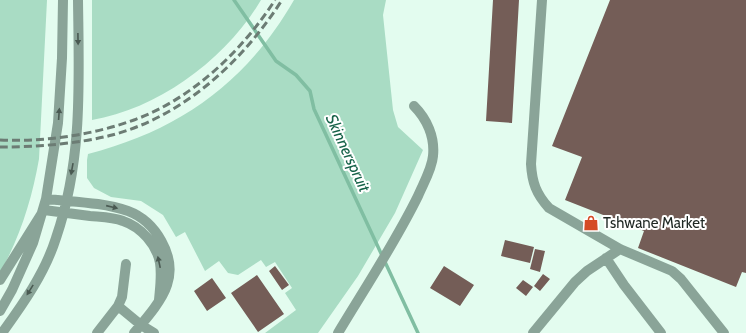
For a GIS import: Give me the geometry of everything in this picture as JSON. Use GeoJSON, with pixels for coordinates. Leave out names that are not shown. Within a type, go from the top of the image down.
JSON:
{"type":"FeatureCollection","features":[{"type":"Feature","properties":{"kind":"street"},"geometry":{"type":"LineString","coordinates":[[0,311],[22,269],[33,243],[44,210],[58,123],[62,58],[63,0]]}},
{"type":"Feature","properties":{"kind":"street"},"geometry":{"type":"LineString","coordinates":[[2,333],[16,314],[40,275],[56,240],[64,213],[76,144],[78,123],[78,0]]}},
{"type":"Feature","properties":{"kind":"street"},"geometry":{"type":"LineString","coordinates":[[542,0],[531,164],[532,176],[538,194],[550,208],[620,249],[672,271],[724,333]]}},
{"type":"Feature","properties":{"kind":"street"},"geometry":{"type":"LineString","coordinates":[[338,333],[404,226],[433,158],[431,134],[428,124],[424,116],[414,106]]}},
{"type":"Feature","properties":{"kind":"street"},"geometry":{"type":"LineString","coordinates":[[46,199],[107,206],[128,211],[151,226],[164,246],[169,263],[167,285],[159,300],[138,329]]}},
{"type":"Feature","properties":{"kind":"street"},"geometry":{"type":"LineString","coordinates":[[44,210],[113,218],[124,221],[136,227],[146,236],[157,253],[160,264],[161,283],[159,300]]}},
{"type":"Feature","properties":{"kind":"street"},"geometry":{"type":"LineString","coordinates":[[0,280],[44,210]]}},
{"type":"Feature","properties":{"kind":"street"},"geometry":{"type":"LineString","coordinates":[[533,333],[575,282],[587,271],[620,249]]}},
{"type":"Feature","properties":{"kind":"street"},"geometry":{"type":"LineString","coordinates":[[606,258],[627,290],[662,333]]}},
{"type":"Feature","properties":{"kind":"street"},"geometry":{"type":"LineString","coordinates":[[97,333],[118,306],[122,297],[126,264]]}},
{"type":"Feature","properties":{"kind":"street"},"geometry":{"type":"LineString","coordinates":[[118,306],[138,329],[154,333]]}},
{"type":"Feature","properties":{"kind":"green space"},"geometry":{"type":"Polygon","coordinates":[[[0,0],[47,0],[39,159],[33,189],[24,218],[14,246],[0,273],[0,0]]]}},
{"type":"Feature","properties":{"kind":"green space"},"geometry":{"type":"Polygon","coordinates":[[[92,0],[261,0],[247,21],[230,42],[189,78],[142,105],[117,114],[92,120],[92,0]]]}},
{"type":"Feature","properties":{"kind":"green space"},"geometry":{"type":"Polygon","coordinates":[[[294,0],[386,0],[383,15],[393,110],[398,127],[423,150],[395,213],[358,276],[318,333],[265,333],[296,310],[285,293],[292,288],[275,262],[266,267],[261,260],[238,275],[228,273],[219,261],[205,271],[185,232],[176,237],[163,215],[141,201],[111,197],[94,188],[87,178],[87,160],[88,154],[121,144],[152,131],[181,117],[208,99],[232,79],[254,56],[275,29],[294,0]]]}},
{"type":"Feature","properties":{"kind":"building"},"geometry":{"type":"Polygon","coordinates":[[[493,0],[519,0],[512,123],[486,121],[493,0]]]}},
{"type":"Feature","properties":{"kind":"building"},"geometry":{"type":"Polygon","coordinates":[[[610,0],[746,0],[746,273],[742,272],[736,287],[638,248],[644,231],[565,200],[582,157],[552,146],[610,0]]]}},
{"type":"Feature","properties":{"kind":"building"},"geometry":{"type":"Polygon","coordinates":[[[505,240],[534,247],[530,263],[501,256],[505,240]]]}},
{"type":"Feature","properties":{"kind":"building"},"geometry":{"type":"Polygon","coordinates":[[[535,249],[545,251],[540,272],[530,269],[535,249]]]}},
{"type":"Feature","properties":{"kind":"building"},"geometry":{"type":"Polygon","coordinates":[[[275,266],[289,285],[282,290],[269,271],[275,266]]]}},
{"type":"Feature","properties":{"kind":"building"},"geometry":{"type":"Polygon","coordinates":[[[444,266],[474,285],[460,306],[430,288],[444,266]]]}},
{"type":"Feature","properties":{"kind":"building"},"geometry":{"type":"Polygon","coordinates":[[[543,274],[550,279],[540,291],[534,286],[543,274]]]}},
{"type":"Feature","properties":{"kind":"building"},"geometry":{"type":"Polygon","coordinates":[[[257,275],[284,314],[258,332],[231,293],[257,275]]]}},
{"type":"Feature","properties":{"kind":"building"},"geometry":{"type":"Polygon","coordinates":[[[212,278],[226,298],[207,311],[194,291],[212,278]]]}},
{"type":"Feature","properties":{"kind":"building"},"geometry":{"type":"Polygon","coordinates":[[[523,280],[533,287],[526,296],[516,288],[523,280]]]}},
{"type":"Feature","properties":{"kind":"waterway","name":"Skinnerspruit"},"geometry":{"type":"LineString","coordinates":[[234,0],[276,61],[296,75],[310,91],[314,109],[418,333]]}},
{"type":"Feature","properties":{"kind":"railway"},"geometry":{"type":"LineString","coordinates":[[0,140],[51,139],[102,130],[134,120],[155,111],[176,100],[214,71],[247,37],[275,0]]}},
{"type":"Feature","properties":{"kind":"railway"},"geometry":{"type":"LineString","coordinates":[[0,147],[85,141],[112,135],[138,126],[163,114],[187,100],[230,65],[266,23],[282,0]]}},
{"type":"Feature","properties":{"kind":"place","name":"Tshwane Market"},"geometry":{"type":"Point","coordinates":[591,223]}}]}
